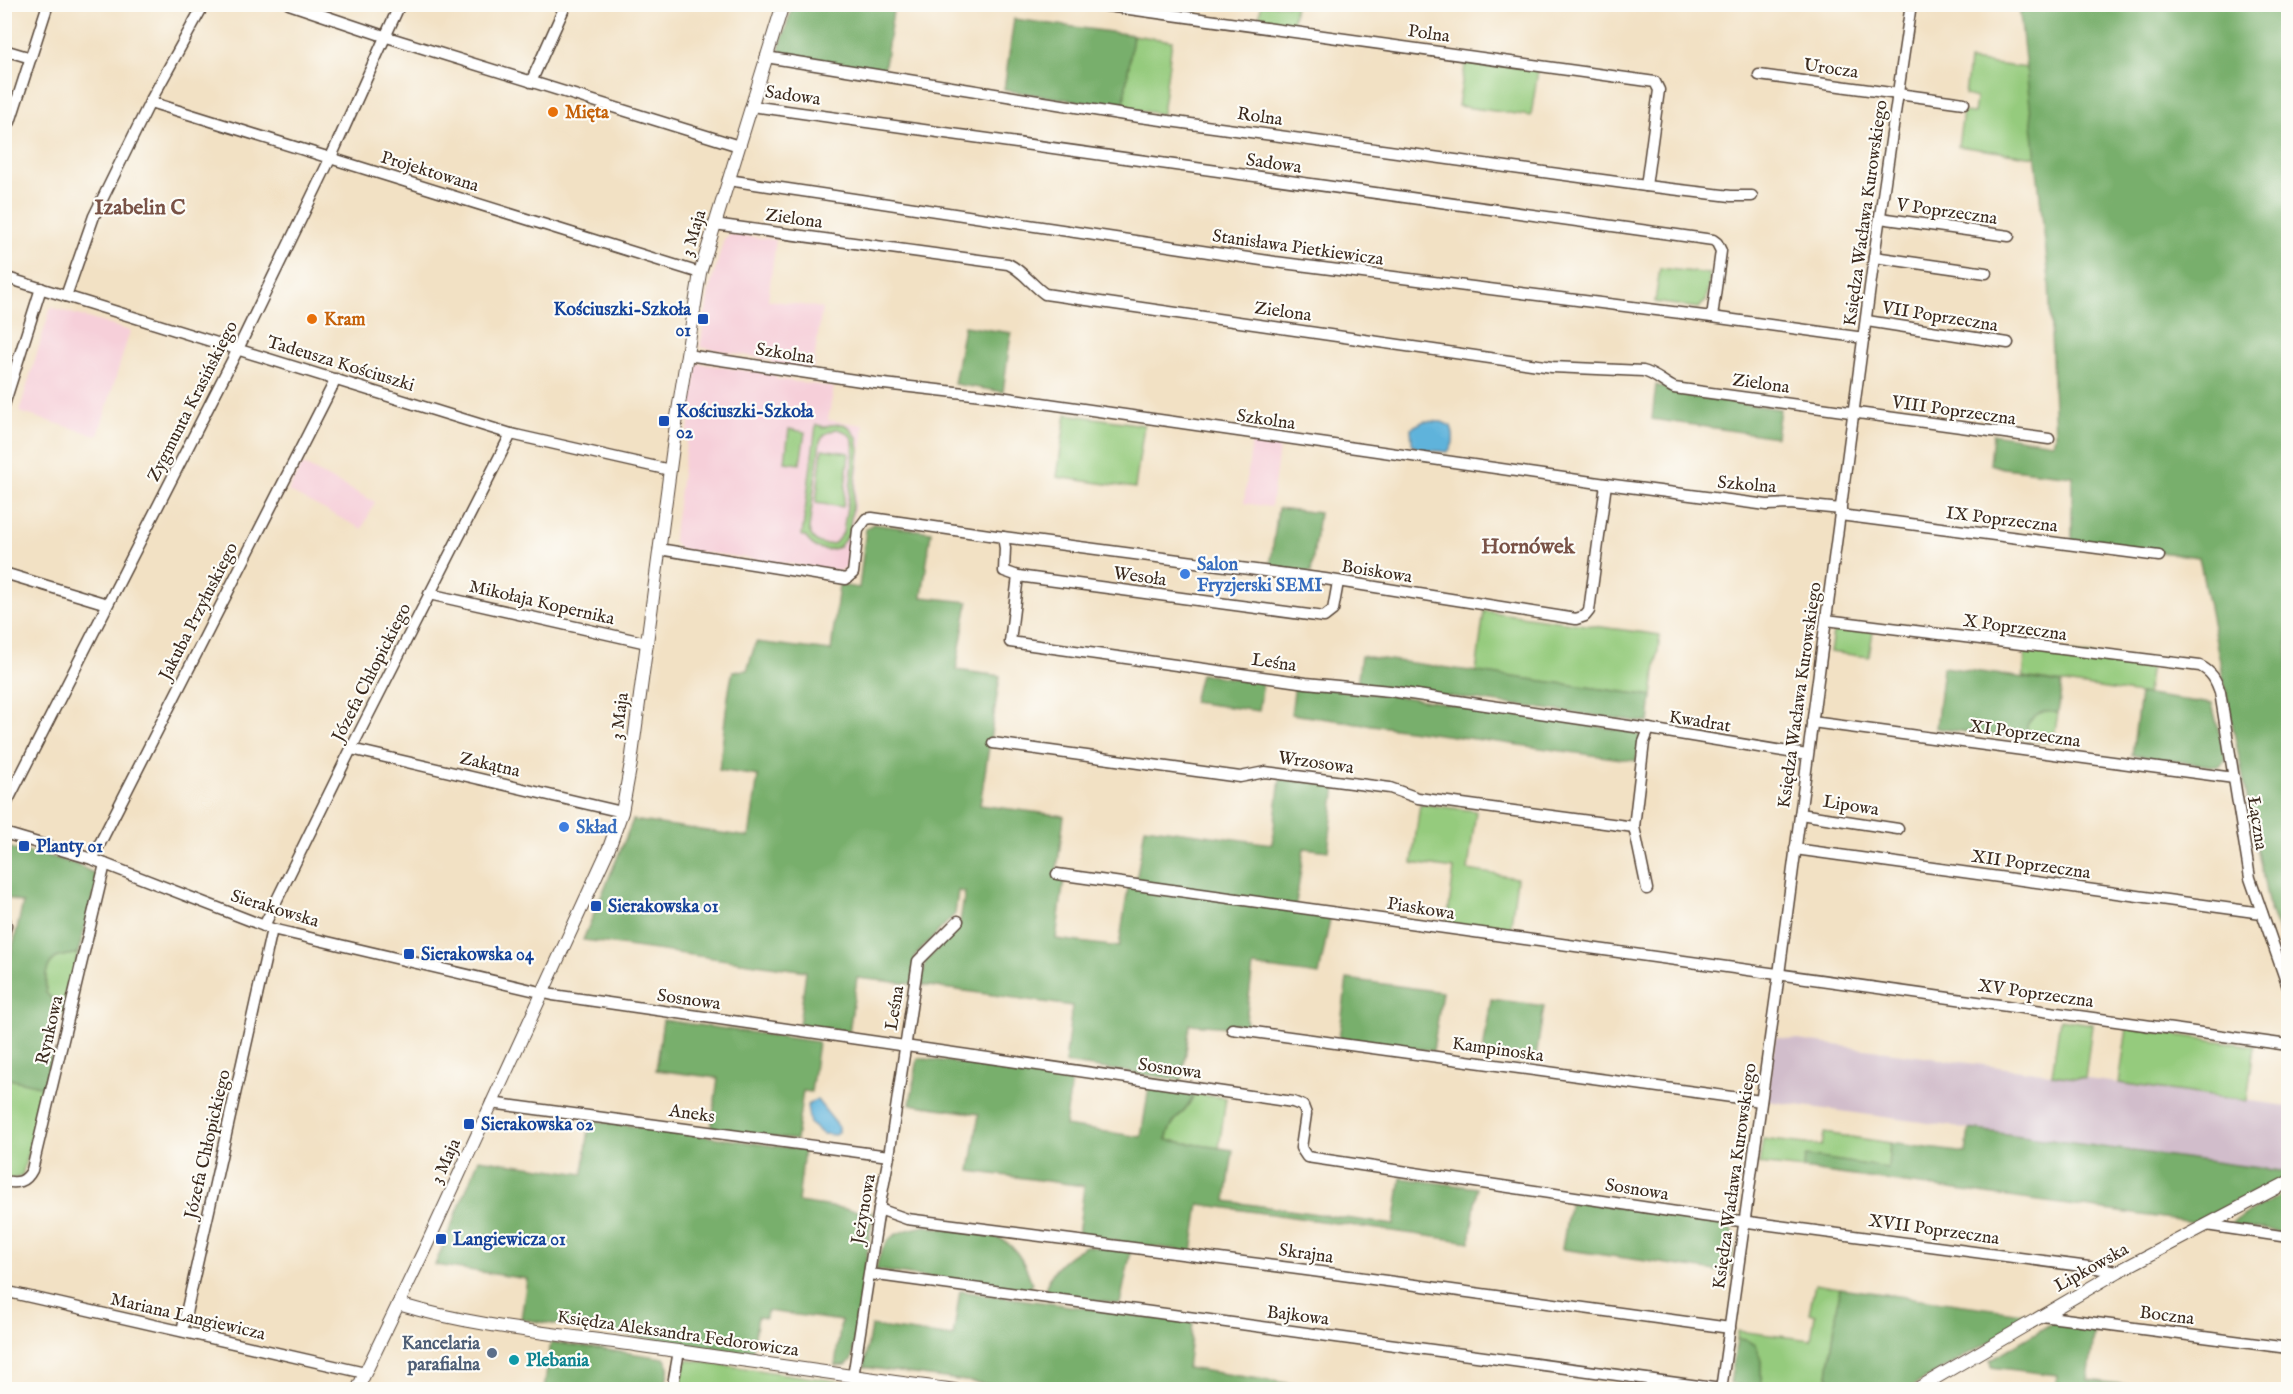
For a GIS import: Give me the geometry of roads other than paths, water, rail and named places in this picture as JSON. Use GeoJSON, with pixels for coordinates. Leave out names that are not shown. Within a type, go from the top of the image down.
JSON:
{"type":"FeatureCollection","features":[{"type":"Feature","properties":{"kind":"street"},"geometry":{"type":"LineString","coordinates":[[7,124],[48,4]]}},
{"type":"Feature","properties":{"kind":"street"},"geometry":{"type":"LineString","coordinates":[[66,296],[94,216],[150,102],[204,4]]}},
{"type":"Feature","properties":{"kind":"street"},"geometry":{"type":"LineString","coordinates":[[289,4],[387,38],[739,146]]}},
{"type":"Feature","properties":{"kind":"street","name":"Zygmunta Krasińskiego"},"geometry":{"type":"LineString","coordinates":[[4,808],[238,348],[331,157],[387,38],[400,4]]}},
{"type":"Feature","properties":{"kind":"street"},"geometry":{"type":"LineString","coordinates":[[531,82],[566,4]]}},
{"type":"Feature","properties":{"kind":"street","name":"3 Maja"},"geometry":{"type":"LineString","coordinates":[[357,1389],[609,848],[622,812],[631,763],[670,470],[700,273],[783,4]]}},
{"type":"Feature","properties":{"kind":"street","name":"Polna"},"geometry":{"type":"LineString","coordinates":[[1093,4],[1655,82],[1659,90],[1646,186]]}},
{"type":"Feature","properties":{"kind":"street","name":"Księdza Wacława Kurowskiego"},"geometry":{"type":"LineString","coordinates":[[1721,1389],[1796,849],[1874,257],[1911,4]]}},
{"type":"Feature","properties":{"kind":"street"},"geometry":{"type":"LineString","coordinates":[[4,50],[31,58]]}},
{"type":"Feature","properties":{"kind":"street","name":"Rolna"},"geometry":{"type":"LineString","coordinates":[[766,57],[1125,115],[1646,186],[1731,196],[1752,196]]}},
{"type":"Feature","properties":{"kind":"street","name":"Urocza"},"geometry":{"type":"LineString","coordinates":[[1759,75],[1965,103]]}},
{"type":"Feature","properties":{"kind":"street","name":"Projektowana"},"geometry":{"type":"LineString","coordinates":[[150,102],[700,273]]}},
{"type":"Feature","properties":{"kind":"street","name":"Sadowa"},"geometry":{"type":"LineString","coordinates":[[751,106],[1713,240],[1721,251],[1712,317]]}},
{"type":"Feature","properties":{"kind":"street","name":"Stanisława Pietkiewicza"},"geometry":{"type":"LineString","coordinates":[[728,180],[1275,262],[1864,338]]}},
{"type":"Feature","properties":{"kind":"street","name":"V Poprzeczna"},"geometry":{"type":"LineString","coordinates":[[1880,218],[2009,236]]}},
{"type":"Feature","properties":{"kind":"street","name":"Zielona"},"geometry":{"type":"LineString","coordinates":[[714,224],[1008,264],[1046,294],[1552,367],[1643,371],[1674,388],[1854,414]]}},
{"type":"Feature","properties":{"kind":"street"},"geometry":{"type":"LineString","coordinates":[[1874,257],[1986,273]]}},
{"type":"Feature","properties":{"kind":"street","name":"Tadeusza Kościuszki"},"geometry":{"type":"LineString","coordinates":[[4,277],[511,434],[670,470]]}},
{"type":"Feature","properties":{"kind":"street"},"geometry":{"type":"LineString","coordinates":[[4,405],[41,288]]}},
{"type":"Feature","properties":{"kind":"street","name":"VII Poprzeczna"},"geometry":{"type":"LineString","coordinates":[[1867,321],[2008,343]]}},
{"type":"Feature","properties":{"kind":"street","name":"Szkolna"},"geometry":{"type":"LineString","coordinates":[[687,355],[1606,484],[1767,505],[1790,504],[1841,512]]}},
{"type":"Feature","properties":{"kind":"street","name":"Jakuba Przyłuskiego"},"geometry":{"type":"LineString","coordinates":[[92,860],[336,379]]}},
{"type":"Feature","properties":{"kind":"street","name":"VIII Poprzeczna"},"geometry":{"type":"LineString","coordinates":[[1854,414],[2049,439]]}},
{"type":"Feature","properties":{"kind":"street","name":"Józefa Chłopickiego"},"geometry":{"type":"LineString","coordinates":[[182,1331],[268,927],[351,749],[511,434]]}},
{"type":"Feature","properties":{"kind":"street","name":"Boiskowa"},"geometry":{"type":"LineString","coordinates":[[659,549],[846,579],[853,573],[858,530],[866,519],[872,518],[1338,582],[1576,619],[1585,616],[1589,611],[1606,484]]}},
{"type":"Feature","properties":{"kind":"street","name":"IX Poprzeczna"},"geometry":{"type":"LineString","coordinates":[[1841,512],[2159,556]]}},
{"type":"Feature","properties":{"kind":"street"},"geometry":{"type":"LineString","coordinates":[[1003,537],[1004,571],[1018,576]]}},
{"type":"Feature","properties":{"kind":"street"},"geometry":{"type":"LineString","coordinates":[[4,573],[107,604]]}},
{"type":"Feature","properties":{"kind":"street","name":"Wesoła"},"geometry":{"type":"LineString","coordinates":[[1018,576],[1324,617],[1332,610],[1338,582]]}},
{"type":"Feature","properties":{"kind":"street","name":"Leśna"},"geometry":{"type":"LineString","coordinates":[[1018,576],[1010,642],[1306,683],[1390,691],[1648,729]]}},
{"type":"Feature","properties":{"kind":"street","name":"Mikołaja Kopernika"},"geometry":{"type":"LineString","coordinates":[[429,594],[647,643]]}},
{"type":"Feature","properties":{"kind":"street","name":"X Poprzeczna"},"geometry":{"type":"LineString","coordinates":[[1826,620],[2200,666]]}},
{"type":"Feature","properties":{"kind":"street","name":"Łączna"},"geometry":{"type":"LineString","coordinates":[[2200,666],[2211,673],[2220,692],[2250,878],[2289,987]]}},
{"type":"Feature","properties":{"kind":"street","name":"XI Poprzeczna"},"geometry":{"type":"LineString","coordinates":[[1812,722],[2234,778]]}},
{"type":"Feature","properties":{"kind":"street","name":"Kwadrat"},"geometry":{"type":"LineString","coordinates":[[1647,889],[1634,826],[1644,742],[1648,729],[1807,755]]}},
{"type":"Feature","properties":{"kind":"street","name":"Wrzosowa"},"geometry":{"type":"LineString","coordinates":[[993,743],[1240,777],[1265,772],[1390,788],[1418,798],[1634,826]]}},
{"type":"Feature","properties":{"kind":"street","name":"Zakątna"},"geometry":{"type":"LineString","coordinates":[[351,749],[622,812]]}},
{"type":"Feature","properties":{"kind":"street","name":"Lipowa"},"geometry":{"type":"LineString","coordinates":[[1800,814],[1898,829]]}},
{"type":"Feature","properties":{"kind":"street","name":"Sierakowska"},"geometry":{"type":"LineString","coordinates":[[4,833],[105,864],[268,927],[542,992]]}},
{"type":"Feature","properties":{"kind":"street","name":"XII Poprzeczna"},"geometry":{"type":"LineString","coordinates":[[1796,849],[2262,913]]}},
{"type":"Feature","properties":{"kind":"street","name":"Rynkowa"},"geometry":{"type":"LineString","coordinates":[[4,1181],[21,1182],[28,1178],[32,1170],[105,864]]}},
{"type":"Feature","properties":{"kind":"street","name":"Piaskowa"},"geometry":{"type":"LineString","coordinates":[[1057,874],[1779,974]]}},
{"type":"Feature","properties":{"kind":"street"},"geometry":{"type":"LineString","coordinates":[[4,915],[6,925],[4,934]]}},
{"type":"Feature","properties":{"kind":"street","name":"Leśna"},"geometry":{"type":"LineString","coordinates":[[905,1045],[918,962],[958,921]]}},
{"type":"Feature","properties":{"kind":"street","name":"XV Poprzeczna"},"geometry":{"type":"LineString","coordinates":[[1779,974],[2289,1045]]}},
{"type":"Feature","properties":{"kind":"street","name":"Sosnowa"},"geometry":{"type":"LineString","coordinates":[[542,992],[636,1008],[1293,1102],[1303,1106],[1306,1114],[1301,1148],[1307,1157],[1703,1216],[1745,1220]]}},
{"type":"Feature","properties":{"kind":"street","name":"Kampinoska"},"geometry":{"type":"LineString","coordinates":[[1232,1029],[1761,1101]]}},
{"type":"Feature","properties":{"kind":"street","name":"Jeżynowa"},"geometry":{"type":"LineString","coordinates":[[853,1377],[905,1045]]}},
{"type":"Feature","properties":{"kind":"street","name":"Aneks"},"geometry":{"type":"LineString","coordinates":[[491,1103],[889,1156]]}},
{"type":"Feature","properties":{"kind":"street","name":"Lipkowska"},"geometry":{"type":"LineString","coordinates":[[1916,1389],[2120,1272],[2289,1182]]}},
{"type":"Feature","properties":{"kind":"street","name":"Skrajna"},"geometry":{"type":"LineString","coordinates":[[879,1209],[907,1219],[1306,1270],[1730,1328]]}},
{"type":"Feature","properties":{"kind":"street","name":"XVII Poprzeczna"},"geometry":{"type":"LineString","coordinates":[[1745,1220],[2120,1272]]}},
{"type":"Feature","properties":{"kind":"street"},"geometry":{"type":"LineString","coordinates":[[2206,1225],[2289,1237]]}},
{"type":"Feature","properties":{"kind":"street","name":"Bajkowa"},"geometry":{"type":"LineString","coordinates":[[870,1274],[1721,1389]]}},
{"type":"Feature","properties":{"kind":"street","name":"Mariana Langiewicza"},"geometry":{"type":"LineString","coordinates":[[4,1291],[365,1372]]}},
{"type":"Feature","properties":{"kind":"street","name":"Księdza Aleksandra Fedorowicza"},"geometry":{"type":"LineString","coordinates":[[398,1304],[431,1313],[679,1351],[853,1377],[955,1389]]}},
{"type":"Feature","properties":{"kind":"street","name":"Boczna"},"geometry":{"type":"LineString","coordinates":[[2042,1316],[2289,1347]]}},
{"type":"Feature","properties":{"kind":"street"},"geometry":{"type":"LineString","coordinates":[[672,1389],[679,1351]]}},
{"type":"Feature","properties":{"kind":"water"},"geometry":{"type":"Polygon","coordinates":[[[1424,421],[1442,422],[1451,426],[1453,440],[1447,452],[1417,449],[1412,443],[1411,428],[1424,421]]]}},
{"type":"Feature","properties":{"kind":"water"},"geometry":{"type":"Polygon","coordinates":[[[817,1100],[838,1126],[838,1132],[835,1135],[823,1134],[810,1124],[807,1106],[817,1100]]]}},
{"type":"Feature","properties":{"kind":"place","name":"Mięta"},"geometry":{"type":"Point","coordinates":[553,112]}},
{"type":"Feature","properties":{"kind":"place","name":"Kram"},"geometry":{"type":"Point","coordinates":[312,319]}},
{"type":"Feature","properties":{"kind":"place","name":"Kościuszki-Szkoła 01"},"geometry":{"type":"Point","coordinates":[703,319]}},
{"type":"Feature","properties":{"kind":"place","name":"Kościuszki-Szkoła 02"},"geometry":{"type":"Point","coordinates":[664,421]}},
{"type":"Feature","properties":{"kind":"place","name":"Salon Fryzjerski SEMI"},"geometry":{"type":"Point","coordinates":[1185,574]}},
{"type":"Feature","properties":{"kind":"place","name":"Skład"},"geometry":{"type":"Point","coordinates":[564,827]}},
{"type":"Feature","properties":{"kind":"place","name":"Planty 01"},"geometry":{"type":"Point","coordinates":[24,846]}},
{"type":"Feature","properties":{"kind":"place","name":"Sierakowska 01"},"geometry":{"type":"Point","coordinates":[596,906]}},
{"type":"Feature","properties":{"kind":"place","name":"Sierakowska 04"},"geometry":{"type":"Point","coordinates":[409,954]}},
{"type":"Feature","properties":{"kind":"place","name":"Sierakowska 02"},"geometry":{"type":"Point","coordinates":[469,1124]}},
{"type":"Feature","properties":{"kind":"place","name":"Langiewicza 01"},"geometry":{"type":"Point","coordinates":[441,1239]}},
{"type":"Feature","properties":{"kind":"place","name":"Kancelaria parafialna"},"geometry":{"type":"Point","coordinates":[492,1353]}},
{"type":"Feature","properties":{"kind":"place","name":"Plebania"},"geometry":{"type":"Point","coordinates":[514,1360]}},
{"type":"Feature","properties":{"kind":"district","name":"Izabelin C"},"geometry":{"type":"Point","coordinates":[140,207]}},
{"type":"Feature","properties":{"kind":"district","name":"Hornówek"},"geometry":{"type":"Point","coordinates":[1528,546]}}]}
